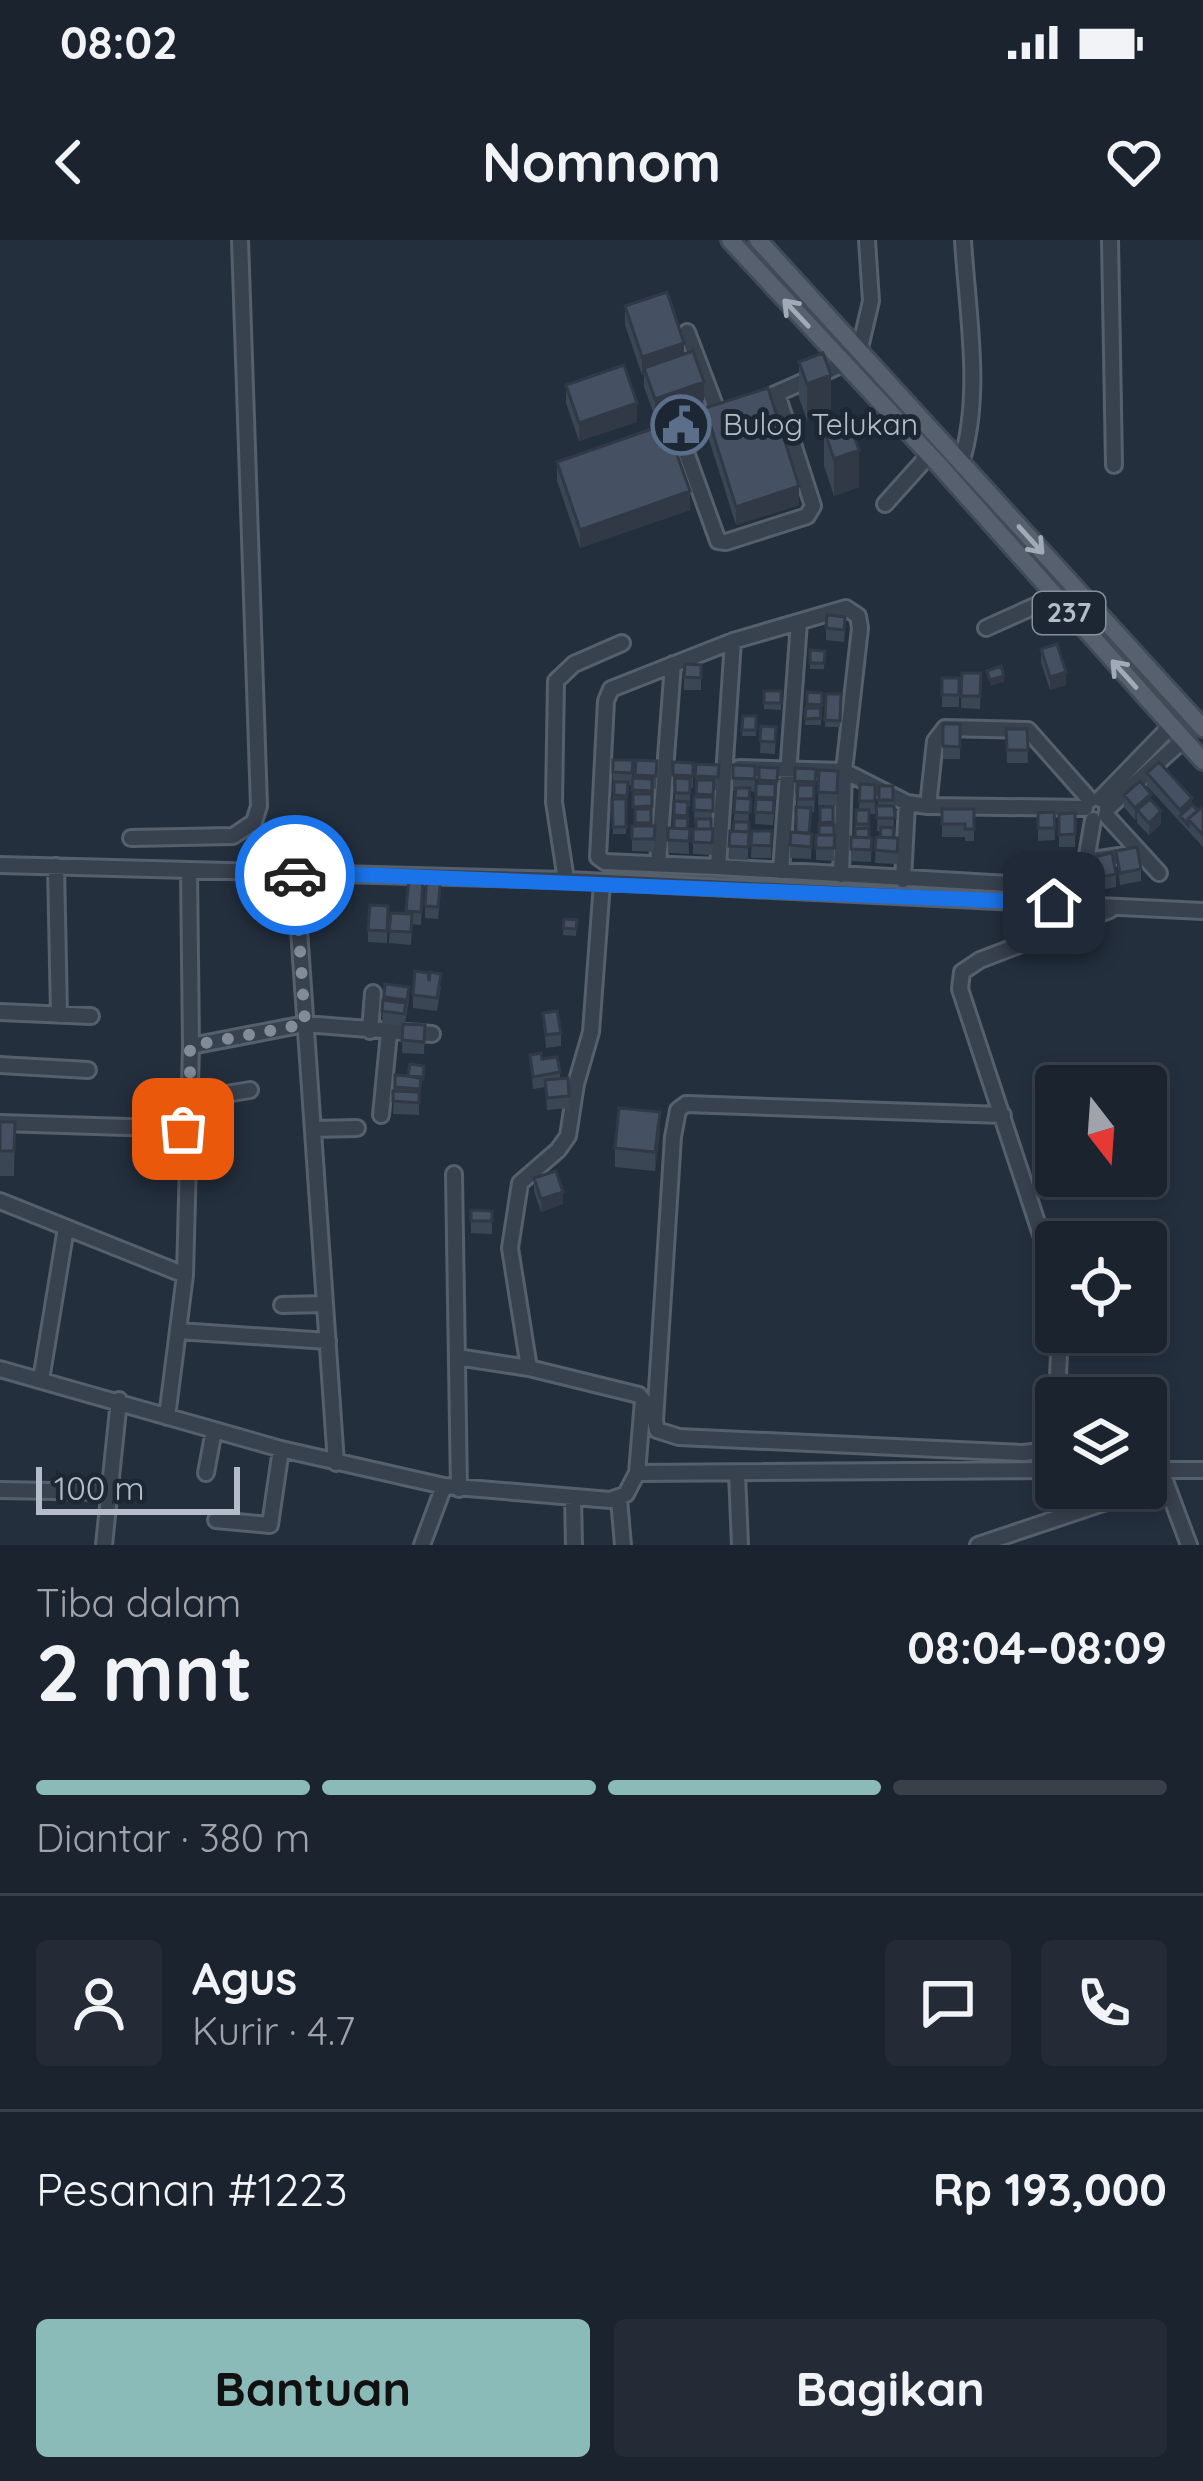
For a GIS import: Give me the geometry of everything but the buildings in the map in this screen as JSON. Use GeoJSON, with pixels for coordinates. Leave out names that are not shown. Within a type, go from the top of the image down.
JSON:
{"type":"FeatureCollection","features":[{"type":"Feature","properties":{"kind":"main road","name":"237"},"geometry":{"type":"LineString","coordinates":[[730,240],[843,364],[943,457],[1203,728]]}},
{"type":"Feature","properties":{"kind":"main road","name":"237"},"geometry":{"type":"LineString","coordinates":[[758,240],[860,348],[1055,597],[1203,760]]}},
{"type":"Feature","properties":{"kind":"main road"},"geometry":{"type":"LineString","coordinates":[[843,364],[860,348]]}},
{"type":"Feature","properties":{"kind":"street"},"geometry":{"type":"LineString","coordinates":[[131,838],[233,836],[254,822],[259,806],[241,240]]}},
{"type":"Feature","properties":{"kind":"street"},"geometry":{"type":"LineString","coordinates":[[860,348],[871,302],[867,240]]}},
{"type":"Feature","properties":{"kind":"street"},"geometry":{"type":"LineString","coordinates":[[885,504],[943,457],[967,444],[970,393],[963,240]]}},
{"type":"Feature","properties":{"kind":"street"},"geometry":{"type":"LineString","coordinates":[[1110,240],[1114,465]]}},
{"type":"Feature","properties":{"kind":"street"},"geometry":{"type":"LineString","coordinates":[[687,332],[719,416]]}},
{"type":"Feature","properties":{"kind":"street"},"geometry":{"type":"LineString","coordinates":[[758,401],[843,364]]}},
{"type":"Feature","properties":{"kind":"street"},"geometry":{"type":"LineString","coordinates":[[678,430],[718,542],[807,516],[813,506],[777,394]]}},
{"type":"Feature","properties":{"kind":"street"},"geometry":{"type":"LineString","coordinates":[[657,437],[739,408]]}},
{"type":"Feature","properties":{"kind":"street"},"geometry":{"type":"LineString","coordinates":[[986,628],[1055,597]]}},
{"type":"Feature","properties":{"kind":"street"},"geometry":{"type":"LineString","coordinates":[[841,875],[844,772],[858,616],[846,608],[733,641],[608,692],[598,857],[605,862],[903,880],[1077,887],[1082,885],[1097,809],[1177,732]]}},
{"type":"Feature","properties":{"kind":"street"},"geometry":{"type":"LineString","coordinates":[[781,871],[799,622]]}},
{"type":"Feature","properties":{"kind":"street"},"geometry":{"type":"LineString","coordinates":[[718,867],[733,641]]}},
{"type":"Feature","properties":{"kind":"street"},"geometry":{"type":"LineString","coordinates":[[566,880],[554,802],[556,681],[574,664],[622,643]]}},
{"type":"Feature","properties":{"kind":"street"},"geometry":{"type":"LineString","coordinates":[[658,864],[673,664]]}},
{"type":"Feature","properties":{"kind":"street"},"geometry":{"type":"LineString","coordinates":[[928,806],[935,741],[945,728],[1028,730],[1159,873]]}},
{"type":"Feature","properties":{"kind":"street"},"geometry":{"type":"LineString","coordinates":[[602,763],[622,764]]}},
{"type":"Feature","properties":{"kind":"street"},"geometry":{"type":"LineString","coordinates":[[643,765],[685,766]]}},
{"type":"Feature","properties":{"kind":"street"},"geometry":{"type":"LineString","coordinates":[[705,767],[844,772],[907,803],[928,806],[1097,809]]}},
{"type":"Feature","properties":{"kind":"street"},"geometry":{"type":"LineString","coordinates":[[903,880],[907,803]]}},
{"type":"Feature","properties":{"kind":"street"},"geometry":{"type":"LineString","coordinates":[[1086,861],[1138,853]]}},
{"type":"Feature","properties":{"kind":"street"},"geometry":{"type":"LineString","coordinates":[[0,865],[566,880],[1203,911]]}},
{"type":"Feature","properties":{"kind":"street"},"geometry":{"type":"LineString","coordinates":[[56,866],[59,1015]]}},
{"type":"Feature","properties":{"kind":"street"},"geometry":{"type":"LineString","coordinates":[[167,1417],[185,1275],[189,870]]}},
{"type":"Feature","properties":{"kind":"street"},"geometry":{"type":"LineString","coordinates":[[295,872],[337,1462]]}},
{"type":"Feature","properties":{"kind":"street"},"geometry":{"type":"LineString","coordinates":[[529,1368],[511,1227],[520,1183],[568,1136],[591,1032],[602,883]]}},
{"type":"Feature","properties":{"kind":"street"},"geometry":{"type":"LineString","coordinates":[[1037,1221],[960,989],[962,972],[980,960],[1120,906]]}},
{"type":"Feature","properties":{"kind":"street"},"geometry":{"type":"LineString","coordinates":[[370,1031],[373,993]]}},
{"type":"Feature","properties":{"kind":"street"},"geometry":{"type":"LineString","coordinates":[[0,1012],[91,1016]]}},
{"type":"Feature","properties":{"kind":"street"},"geometry":{"type":"LineString","coordinates":[[190,1046],[305,1024],[432,1034]]}},
{"type":"Feature","properties":{"kind":"street"},"geometry":{"type":"LineString","coordinates":[[381,1115],[389,1033]]}},
{"type":"Feature","properties":{"kind":"street"},"geometry":{"type":"LineString","coordinates":[[0,1065],[88,1070]]}},
{"type":"Feature","properties":{"kind":"street"},"geometry":{"type":"LineString","coordinates":[[190,1100],[250,1090]]}},
{"type":"Feature","properties":{"kind":"street"},"geometry":{"type":"LineString","coordinates":[[1003,1115],[699,1102],[678,1110],[655,1421],[658,1430],[679,1437],[1035,1451]]}},
{"type":"Feature","properties":{"kind":"street"},"geometry":{"type":"LineString","coordinates":[[0,1123],[186,1129]]}},
{"type":"Feature","properties":{"kind":"street"},"geometry":{"type":"LineString","coordinates":[[313,1129],[357,1128]]}},
{"type":"Feature","properties":{"kind":"street"},"geometry":{"type":"LineString","coordinates":[[422,1545],[452,1488],[457,1357],[454,1174]]}},
{"type":"Feature","properties":{"kind":"street"},"geometry":{"type":"LineString","coordinates":[[0,1201],[185,1275]]}},
{"type":"Feature","properties":{"kind":"street"},"geometry":{"type":"LineString","coordinates":[[41,1380],[66,1228]]}},
{"type":"Feature","properties":{"kind":"street"},"geometry":{"type":"LineString","coordinates":[[282,1304],[325,1304]]}},
{"type":"Feature","properties":{"kind":"street"},"geometry":{"type":"LineString","coordinates":[[178,1331],[328,1341]]}},
{"type":"Feature","properties":{"kind":"street"},"geometry":{"type":"LineString","coordinates":[[0,1369],[281,1449],[452,1488],[620,1499],[631,1489],[637,1473],[641,1396],[529,1368],[457,1357]]}},
{"type":"Feature","properties":{"kind":"street"},"geometry":{"type":"LineString","coordinates":[[104,1545],[119,1400]]}},
{"type":"Feature","properties":{"kind":"street"},"geometry":{"type":"LineString","coordinates":[[206,1473],[214,1430]]}},
{"type":"Feature","properties":{"kind":"street"},"geometry":{"type":"LineString","coordinates":[[216,1520],[270,1525],[281,1449]]}},
{"type":"Feature","properties":{"kind":"street"},"geometry":{"type":"LineString","coordinates":[[637,1473],[1035,1470]]}},
{"type":"Feature","properties":{"kind":"street"},"geometry":{"type":"LineString","coordinates":[[1167,1470],[1203,1471]]}},
{"type":"Feature","properties":{"kind":"street"},"geometry":{"type":"LineString","coordinates":[[736,1474],[740,1545]]}},
{"type":"Feature","properties":{"kind":"street"},"geometry":{"type":"LineString","coordinates":[[0,1490],[108,1492]]}},
{"type":"Feature","properties":{"kind":"street"},"geometry":{"type":"LineString","coordinates":[[573,1497],[574,1545]]}},
{"type":"Feature","properties":{"kind":"street"},"geometry":{"type":"LineString","coordinates":[[1167,1498],[1189,1545]]}},
{"type":"Feature","properties":{"kind":"street"},"geometry":{"type":"LineString","coordinates":[[620,1499],[623,1545]]}},
{"type":"Feature","properties":{"kind":"street"},"geometry":{"type":"LineString","coordinates":[[978,1545],[1085,1509]]}},
{"type":"Feature","properties":{"kind":"way so far"},"geometry":{"type":"LineString","coordinates":[[183,1129],[190,1130],[190,1046],[305,1024],[295,875]]}},
{"type":"Feature","properties":{"kind":"place","name":"Bulog Telukan"},"geometry":{"type":"Point","coordinates":[681,425]}},
{"type":"Feature","properties":{"kind":"route"},"geometry":{"type":"LineString","coordinates":[[295,875],[566,880],[1054,903]]}}]}
